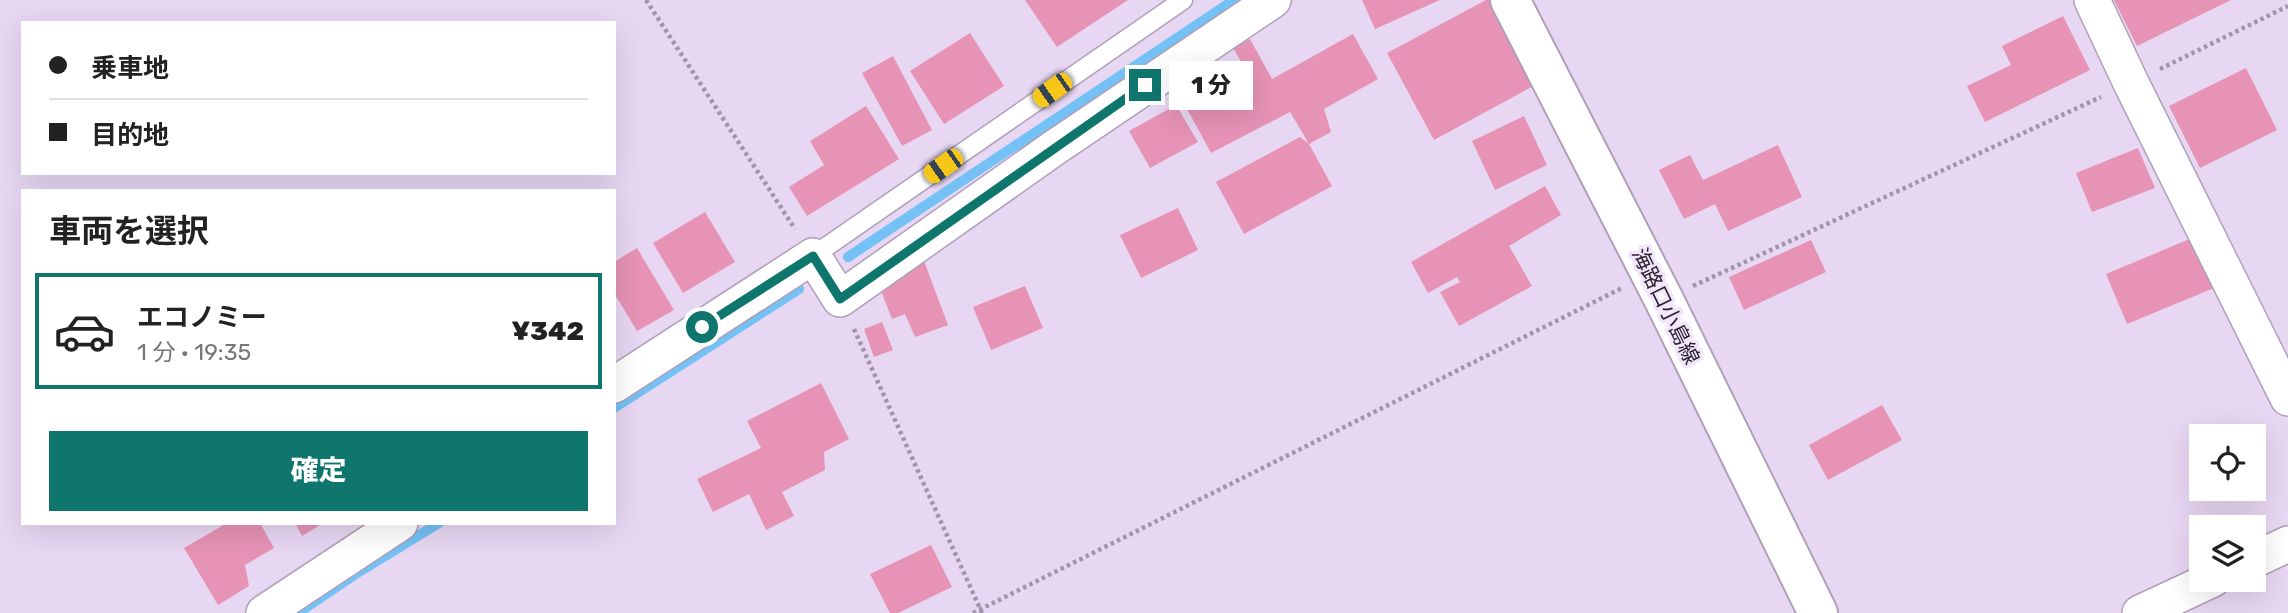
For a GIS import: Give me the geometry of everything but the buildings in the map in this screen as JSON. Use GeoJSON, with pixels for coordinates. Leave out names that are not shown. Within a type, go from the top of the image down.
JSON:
{"type":"FeatureCollection","features":[{"type":"Feature","properties":{"kind":"main road","name":"海路口小島線"},"geometry":{"type":"LineString","coordinates":[[1510,0],[1657,287],[1818,613]]}},
{"type":"Feature","properties":{"kind":"street"},"geometry":{"type":"LineString","coordinates":[[616,383],[813,256],[840,299],[1054,148],[1273,0]]}},
{"type":"Feature","properties":{"kind":"street"},"geometry":{"type":"LineString","coordinates":[[2092,0],[2288,398]]}},
{"type":"Feature","properties":{"kind":"street"},"geometry":{"type":"LineString","coordinates":[[264,613],[397,525]]}},
{"type":"Feature","properties":{"kind":"street"},"geometry":{"type":"LineString","coordinates":[[2266,554],[2288,544]]}},
{"type":"Feature","properties":{"kind":"street"},"geometry":{"type":"LineString","coordinates":[[2140,613],[2189,590]]}},
{"type":"Feature","properties":{"kind":"lane"},"geometry":{"type":"LineString","coordinates":[[813,256],[1183,0]]}},
{"type":"Feature","properties":{"kind":"path"},"geometry":{"type":"LineString","coordinates":[[646,0],[813,256]]}},
{"type":"Feature","properties":{"kind":"path"},"geometry":{"type":"LineString","coordinates":[[973,613],[1657,287],[2131,83],[2288,6]]}},
{"type":"Feature","properties":{"kind":"path"},"geometry":{"type":"LineString","coordinates":[[840,299],[981,611]]}},
{"type":"Feature","properties":{"kind":"waterway"},"geometry":{"type":"LineString","coordinates":[[848,257],[1234,0]]}},
{"type":"Feature","properties":{"kind":"waterway"},"geometry":{"type":"LineString","coordinates":[[616,407],[799,289]]}},
{"type":"Feature","properties":{"kind":"waterway"},"geometry":{"type":"LineString","coordinates":[[298,613],[436,525]]}},
{"type":"Feature","properties":{"kind":"route"},"geometry":{"type":"LineString","coordinates":[[702,327],[813,256],[840,299],[1145,85]]}}]}
